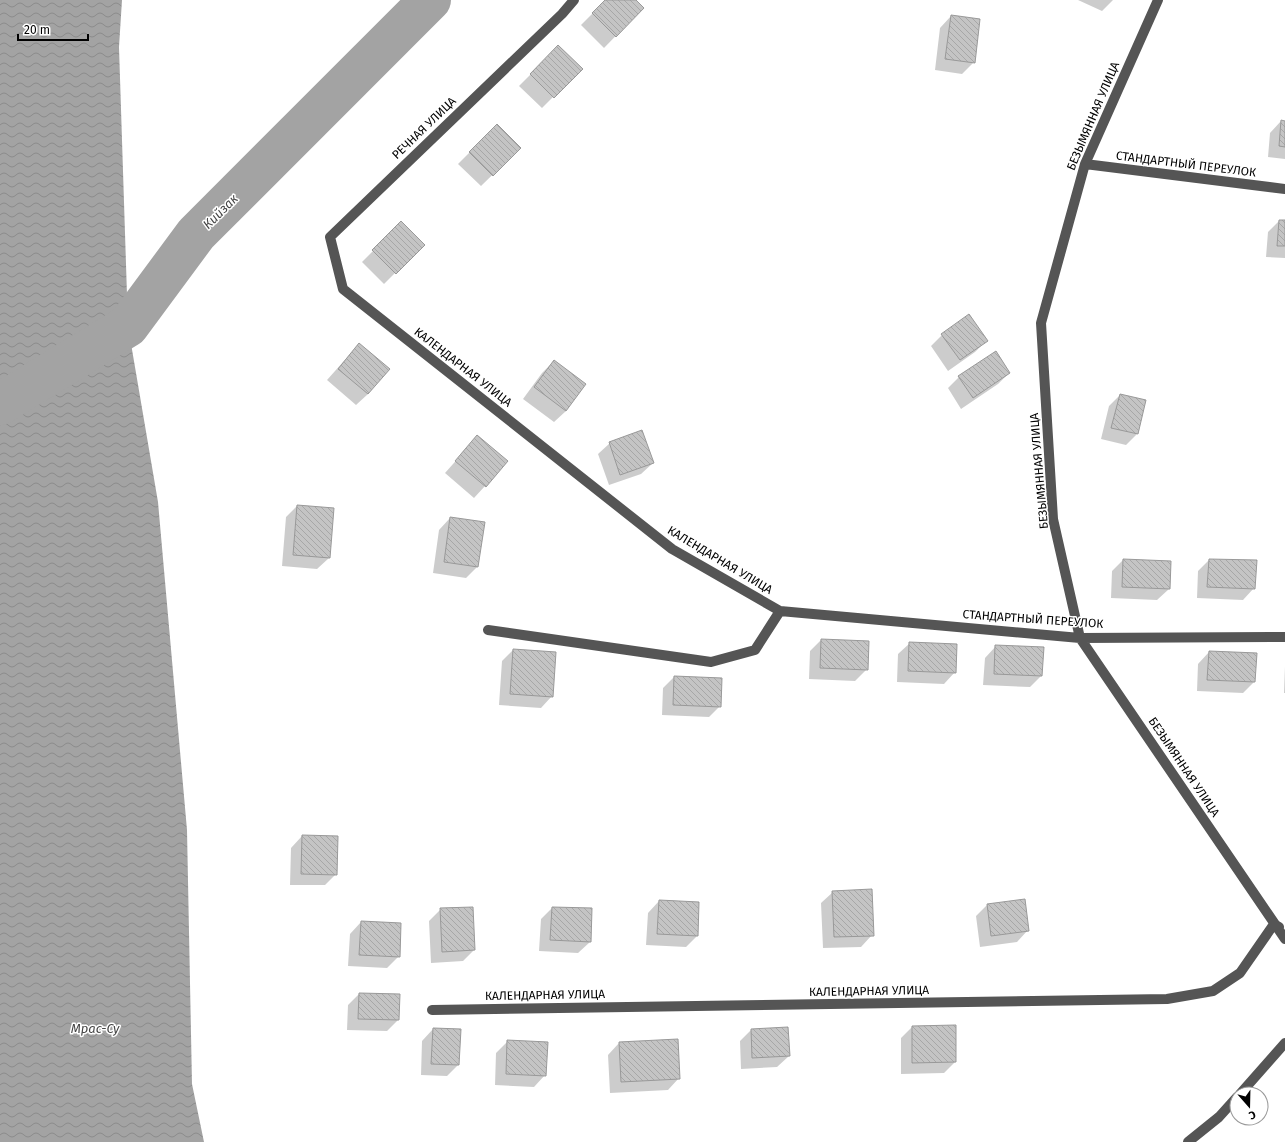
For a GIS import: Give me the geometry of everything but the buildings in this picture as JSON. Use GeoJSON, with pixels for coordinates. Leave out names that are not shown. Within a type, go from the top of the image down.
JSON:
{"type":"FeatureCollection","features":[{"type":"Feature","properties":{"kind":"street","name":"РЕЧНАЯ УЛИЦА"},"geometry":{"type":"LineString","coordinates":[[343,289],[330,237],[562,14],[574,0]]}},
{"type":"Feature","properties":{"kind":"street","name":"БЕЗЫМЯННАЯ УЛИЦА"},"geometry":{"type":"LineString","coordinates":[[1158,0],[1085,164],[1042,323],[1053,519],[1080,638],[1285,939]]}},
{"type":"Feature","properties":{"kind":"street","name":"СТАНДАРТНЫЙ ПЕРЕУЛОК"},"geometry":{"type":"LineString","coordinates":[[1085,164],[1285,189]]}},
{"type":"Feature","properties":{"kind":"street","name":"КАЛЕНДАРНАЯ УЛИЦА"},"geometry":{"type":"LineString","coordinates":[[343,289],[672,549],[780,611]]}},
{"type":"Feature","properties":{"kind":"street","name":"СТАНДАРТНЫЙ ПЕРЕУЛОК"},"geometry":{"type":"LineString","coordinates":[[780,611],[1080,638],[1285,637]]}},
{"type":"Feature","properties":{"kind":"street"},"geometry":{"type":"LineString","coordinates":[[488,630],[711,662],[755,650],[780,611]]}},
{"type":"Feature","properties":{"kind":"street","name":"КАЛЕНДАРНАЯ УЛИЦА"},"geometry":{"type":"LineString","coordinates":[[432,1010],[1167,999],[1213,990],[1240,973],[1274,924]]}},
{"type":"Feature","properties":{"kind":"street","name":"БЕЗЫМЯННАЯ УЛИЦА"},"geometry":{"type":"LineString","coordinates":[[1274,924],[1285,932]]}},
{"type":"Feature","properties":{"kind":"street"},"geometry":{"type":"LineString","coordinates":[[1247,1086],[1285,1043]]}},
{"type":"Feature","properties":{"kind":"street"},"geometry":{"type":"LineString","coordinates":[[1188,1142],[1219,1117],[1229,1106]]}},
{"type":"Feature","properties":{"kind":"water","name":"Мрас-Су"},"geometry":{"type":"Polygon","coordinates":[[[0,0],[122,0],[119,47],[128,326],[158,502],[187,830],[192,1084],[204,1142],[0,1142],[0,0]]]}},
{"type":"Feature","properties":{"kind":"waterway","name":"Кийзак"},"geometry":{"type":"LineString","coordinates":[[0,404],[128,326],[196,234],[430,0]]}}]}
